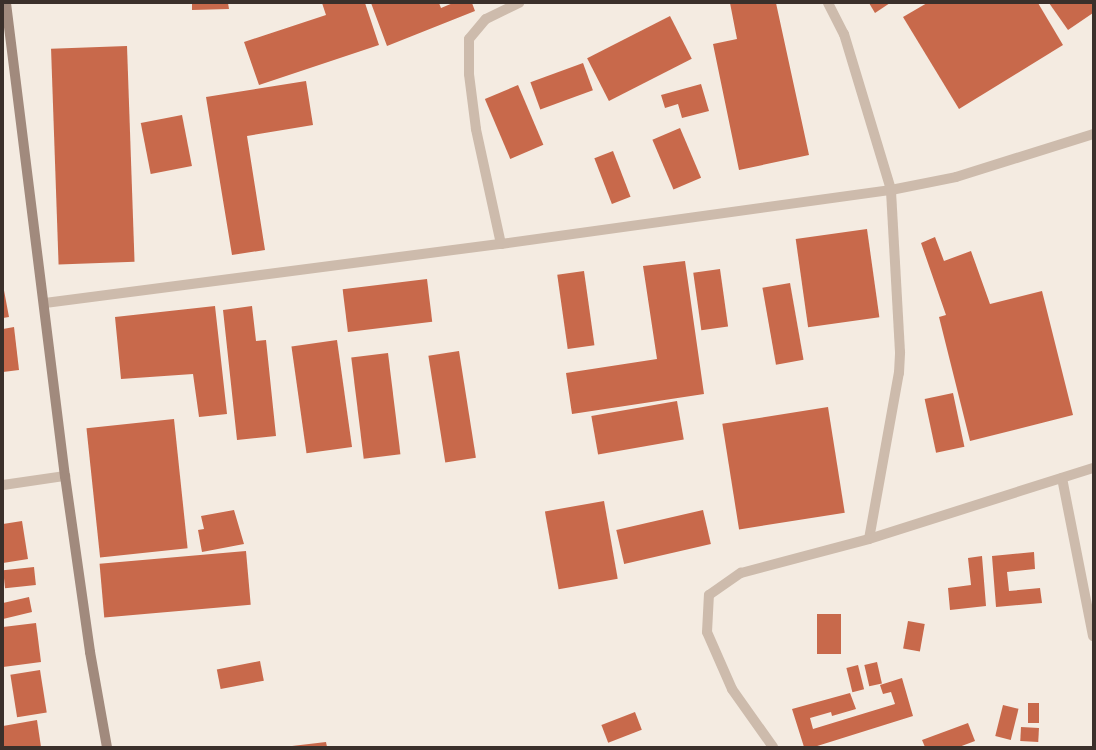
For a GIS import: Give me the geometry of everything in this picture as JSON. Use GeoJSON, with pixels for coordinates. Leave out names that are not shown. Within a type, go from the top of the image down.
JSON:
{"type":"FeatureCollection","features":[{"type":"Feature","properties":{"kind":"street"},"geometry":{"type":"LineString","coordinates":[[6,3],[45,303],[65,476],[90,652],[107,747]]}},
{"type":"Feature","properties":{"kind":"street"},"geometry":{"type":"LineString","coordinates":[[501,244],[476,129],[469,74],[469,39],[486,19],[519,3]]}},
{"type":"Feature","properties":{"kind":"street"},"geometry":{"type":"LineString","coordinates":[[828,3],[844,34],[891,190],[900,352],[899,373],[869,539]]}},
{"type":"Feature","properties":{"kind":"street"},"geometry":{"type":"LineString","coordinates":[[45,303],[501,244],[891,190],[956,177],[1093,134]]}},
{"type":"Feature","properties":{"kind":"street"},"geometry":{"type":"LineString","coordinates":[[774,747],[732,689],[707,632],[709,595],[741,573],[869,539],[1093,468]]}},
{"type":"Feature","properties":{"kind":"street"},"geometry":{"type":"LineString","coordinates":[[3,485],[65,476]]}},
{"type":"Feature","properties":{"kind":"street"},"geometry":{"type":"LineString","coordinates":[[1062,478],[1093,636]]}},
{"type":"Feature","properties":{"kind":"building"},"geometry":{"type":"Polygon","coordinates":[[[192,3],[228,3],[229,9],[192,10],[192,3]]]}},
{"type":"Feature","properties":{"kind":"building"},"geometry":{"type":"Polygon","coordinates":[[[322,3],[365,3],[379,45],[259,85],[244,42],[326,15],[322,3]]]}},
{"type":"Feature","properties":{"kind":"building"},"geometry":{"type":"Polygon","coordinates":[[[371,3],[439,3],[441,8],[453,3],[472,3],[475,11],[387,46],[371,3]]]}},
{"type":"Feature","properties":{"kind":"building"},"geometry":{"type":"Polygon","coordinates":[[[730,3],[776,3],[809,155],[739,170],[713,44],[737,39],[730,3]]]}},
{"type":"Feature","properties":{"kind":"building"},"geometry":{"type":"Polygon","coordinates":[[[869,3],[890,3],[875,13],[869,3]]]}},
{"type":"Feature","properties":{"kind":"building"},"geometry":{"type":"Polygon","coordinates":[[[927,3],[1038,3],[1063,45],[959,109],[903,17],[927,3]]]}},
{"type":"Feature","properties":{"kind":"building"},"geometry":{"type":"Polygon","coordinates":[[[1049,3],[1093,3],[1093,13],[1068,30],[1049,3]]]}},
{"type":"Feature","properties":{"kind":"building"},"geometry":{"type":"Polygon","coordinates":[[[670,16],[692,59],[609,101],[587,58],[670,16]]]}},
{"type":"Feature","properties":{"kind":"building"},"geometry":{"type":"Polygon","coordinates":[[[127,46],[135,262],[59,265],[51,49],[127,46]]]}},
{"type":"Feature","properties":{"kind":"building"},"geometry":{"type":"Polygon","coordinates":[[[583,63],[593,90],[540,109],[530,82],[583,63]]]}},
{"type":"Feature","properties":{"kind":"building"},"geometry":{"type":"Polygon","coordinates":[[[306,81],[313,125],[247,136],[265,250],[232,255],[206,97],[306,81]]]}},
{"type":"Feature","properties":{"kind":"building"},"geometry":{"type":"Polygon","coordinates":[[[701,84],[709,111],[682,118],[678,104],[665,108],[661,95],[701,84]]]}},
{"type":"Feature","properties":{"kind":"building"},"geometry":{"type":"Polygon","coordinates":[[[518,85],[543,145],[510,159],[485,99],[518,85]]]}},
{"type":"Feature","properties":{"kind":"building"},"geometry":{"type":"Polygon","coordinates":[[[182,115],[192,166],[151,174],[141,123],[182,115]]]}},
{"type":"Feature","properties":{"kind":"building"},"geometry":{"type":"Polygon","coordinates":[[[680,128],[701,178],[673,189],[652,140],[680,128]]]}},
{"type":"Feature","properties":{"kind":"building"},"geometry":{"type":"Polygon","coordinates":[[[613,151],[631,197],[612,204],[594,158],[613,151]]]}},
{"type":"Feature","properties":{"kind":"building"},"geometry":{"type":"Polygon","coordinates":[[[867,229],[879,317],[808,327],[796,239],[867,229]]]}},
{"type":"Feature","properties":{"kind":"building"},"geometry":{"type":"Polygon","coordinates":[[[935,237],[944,261],[971,251],[990,304],[1042,291],[1073,415],[970,441],[939,317],[946,315],[921,243],[935,237]]]}},
{"type":"Feature","properties":{"kind":"building"},"geometry":{"type":"Polygon","coordinates":[[[685,261],[704,394],[572,414],[566,373],[657,359],[643,266],[685,261]]]}},
{"type":"Feature","properties":{"kind":"building"},"geometry":{"type":"Polygon","coordinates":[[[720,269],[728,326],[701,330],[693,273],[720,269]]]}},
{"type":"Feature","properties":{"kind":"building"},"geometry":{"type":"Polygon","coordinates":[[[584,271],[594,345],[568,349],[557,275],[584,271]]]}},
{"type":"Feature","properties":{"kind":"building"},"geometry":{"type":"Polygon","coordinates":[[[427,279],[432,322],[348,332],[343,289],[427,279]]]}},
{"type":"Feature","properties":{"kind":"building"},"geometry":{"type":"Polygon","coordinates":[[[790,283],[804,360],[776,365],[762,288],[790,283]]]}},
{"type":"Feature","properties":{"kind":"building"},"geometry":{"type":"Polygon","coordinates":[[[3,285],[9,317],[3,318],[3,285]]]}},
{"type":"Feature","properties":{"kind":"building"},"geometry":{"type":"Polygon","coordinates":[[[215,306],[227,414],[199,417],[193,374],[121,379],[115,317],[215,306]]]}},
{"type":"Feature","properties":{"kind":"building"},"geometry":{"type":"Polygon","coordinates":[[[252,306],[256,341],[266,340],[276,436],[237,440],[223,310],[252,306]]]}},
{"type":"Feature","properties":{"kind":"building"},"geometry":{"type":"Polygon","coordinates":[[[14,327],[19,370],[3,372],[3,329],[14,327]]]}},
{"type":"Feature","properties":{"kind":"building"},"geometry":{"type":"Polygon","coordinates":[[[337,340],[352,447],[306,453],[291,346],[337,340]]]}},
{"type":"Feature","properties":{"kind":"building"},"geometry":{"type":"Polygon","coordinates":[[[459,351],[476,458],[445,463],[428,356],[459,351]]]}},
{"type":"Feature","properties":{"kind":"building"},"geometry":{"type":"Polygon","coordinates":[[[388,353],[400,454],[364,459],[351,358],[388,353]]]}},
{"type":"Feature","properties":{"kind":"building"},"geometry":{"type":"Polygon","coordinates":[[[953,393],[964,447],[936,453],[925,399],[953,393]]]}},
{"type":"Feature","properties":{"kind":"building"},"geometry":{"type":"Polygon","coordinates":[[[677,401],[684,439],[598,455],[591,416],[677,401]]]}},
{"type":"Feature","properties":{"kind":"building"},"geometry":{"type":"Polygon","coordinates":[[[828,407],[845,513],[739,529],[722,424],[828,407]]]}},
{"type":"Feature","properties":{"kind":"building"},"geometry":{"type":"Polygon","coordinates":[[[174,419],[188,548],[100,557],[86,428],[174,419]]]}},
{"type":"Feature","properties":{"kind":"building"},"geometry":{"type":"Polygon","coordinates":[[[604,501],[618,579],[559,589],[545,511],[604,501]]]}},
{"type":"Feature","properties":{"kind":"building"},"geometry":{"type":"Polygon","coordinates":[[[234,510],[244,544],[202,552],[198,530],[204,529],[201,516],[234,510]]]}},
{"type":"Feature","properties":{"kind":"building"},"geometry":{"type":"Polygon","coordinates":[[[703,510],[711,544],[624,564],[616,530],[703,510]]]}},
{"type":"Feature","properties":{"kind":"building"},"geometry":{"type":"Polygon","coordinates":[[[22,521],[28,559],[3,563],[3,524],[22,521]]]}},
{"type":"Feature","properties":{"kind":"building"},"geometry":{"type":"Polygon","coordinates":[[[246,551],[251,605],[104,618],[100,564],[246,551]]]}},
{"type":"Feature","properties":{"kind":"building"},"geometry":{"type":"Polygon","coordinates":[[[1034,552],[1035,569],[1007,572],[1009,591],[1040,588],[1042,603],[996,607],[992,556],[1034,552]]]}},
{"type":"Feature","properties":{"kind":"building"},"geometry":{"type":"Polygon","coordinates":[[[982,556],[986,606],[950,610],[948,588],[971,585],[968,558],[982,556]]]}},
{"type":"Feature","properties":{"kind":"building"},"geometry":{"type":"Polygon","coordinates":[[[34,567],[36,585],[5,588],[3,570],[34,567]]]}},
{"type":"Feature","properties":{"kind":"building"},"geometry":{"type":"Polygon","coordinates":[[[29,597],[32,612],[3,619],[3,603],[29,597]]]}},
{"type":"Feature","properties":{"kind":"building"},"geometry":{"type":"Polygon","coordinates":[[[817,614],[841,614],[841,654],[817,654],[817,614]]]}},
{"type":"Feature","properties":{"kind":"building"},"geometry":{"type":"Polygon","coordinates":[[[908,621],[925,624],[920,652],[903,649],[908,621]]]}},
{"type":"Feature","properties":{"kind":"building"},"geometry":{"type":"Polygon","coordinates":[[[36,623],[41,662],[3,667],[3,627],[36,623]]]}},
{"type":"Feature","properties":{"kind":"building"},"geometry":{"type":"Polygon","coordinates":[[[260,661],[264,681],[221,689],[217,669],[260,661]]]}},
{"type":"Feature","properties":{"kind":"building"},"geometry":{"type":"Polygon","coordinates":[[[877,662],[882,683],[869,686],[864,665],[877,662]]]}},
{"type":"Feature","properties":{"kind":"building"},"geometry":{"type":"Polygon","coordinates":[[[858,665],[864,689],[852,692],[846,668],[858,665]]]}},
{"type":"Feature","properties":{"kind":"building"},"geometry":{"type":"Polygon","coordinates":[[[40,670],[47,712],[17,717],[10,675],[40,670]]]}},
{"type":"Feature","properties":{"kind":"building"},"geometry":{"type":"Polygon","coordinates":[[[902,678],[913,716],[814,747],[804,747],[792,709],[850,693],[856,709],[832,716],[831,712],[810,718],[813,729],[895,704],[891,692],[883,694],[880,685],[902,678]]]}},
{"type":"Feature","properties":{"kind":"building"},"geometry":{"type":"Polygon","coordinates":[[[1028,703],[1039,703],[1039,723],[1028,723],[1028,703]]]}},
{"type":"Feature","properties":{"kind":"building"},"geometry":{"type":"Polygon","coordinates":[[[1003,705],[1019,709],[1011,740],[995,736],[1003,705]]]}},
{"type":"Feature","properties":{"kind":"building"},"geometry":{"type":"Polygon","coordinates":[[[635,712],[642,730],[608,743],[601,725],[635,712]]]}},
{"type":"Feature","properties":{"kind":"building"},"geometry":{"type":"Polygon","coordinates":[[[37,720],[41,747],[3,747],[3,726],[37,720]]]}},
{"type":"Feature","properties":{"kind":"building"},"geometry":{"type":"Polygon","coordinates":[[[968,723],[975,741],[959,747],[925,747],[922,740],[968,723]]]}},
{"type":"Feature","properties":{"kind":"building"},"geometry":{"type":"Polygon","coordinates":[[[1021,727],[1039,728],[1038,742],[1020,741],[1021,727]]]}},
{"type":"Feature","properties":{"kind":"building"},"geometry":{"type":"Polygon","coordinates":[[[326,742],[327,747],[292,747],[292,746],[326,742]]]}}]}
